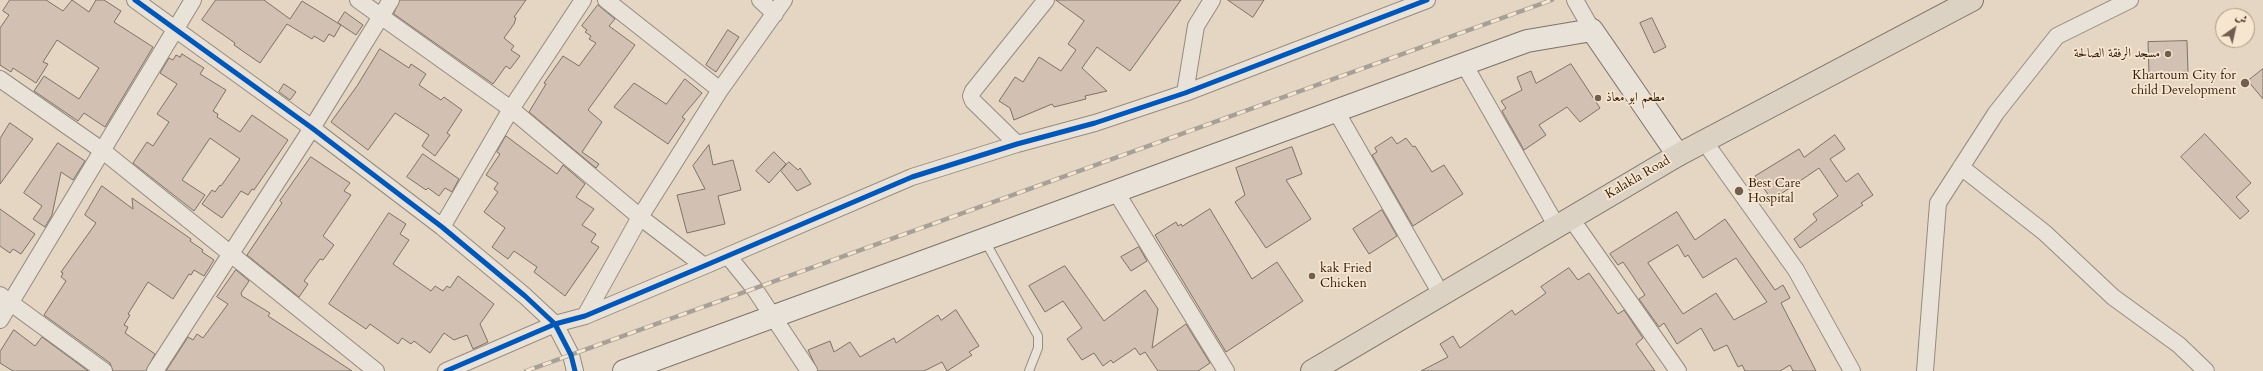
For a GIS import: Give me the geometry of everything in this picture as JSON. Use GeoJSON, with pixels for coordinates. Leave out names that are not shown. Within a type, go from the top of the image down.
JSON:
{"type":"FeatureCollection","features":[{"type":"Feature","properties":{"kind":"main road","name":"Kalakla Road"},"geometry":{"type":"LineString","coordinates":[[1312,371],[1563,221],[1678,155],[1972,0]]}},
{"type":"Feature","properties":{"kind":"street"},"geometry":{"type":"LineString","coordinates":[[135,0],[312,128],[442,226],[555,324],[571,355],[575,371]]}},
{"type":"Feature","properties":{"kind":"street"},"geometry":{"type":"LineString","coordinates":[[0,320],[5,299],[103,152],[194,0]]}},
{"type":"Feature","properties":{"kind":"street"},"geometry":{"type":"LineString","coordinates":[[358,0],[511,109],[640,217],[704,266]]}},
{"type":"Feature","properties":{"kind":"street"},"geometry":{"type":"LineString","coordinates":[[155,371],[312,128],[391,0]]}},
{"type":"Feature","properties":{"kind":"street"},"geometry":{"type":"LineString","coordinates":[[442,226],[511,109],[583,0]]}},
{"type":"Feature","properties":{"kind":"street"},"geometry":{"type":"LineString","coordinates":[[606,0],[720,90]]}},
{"type":"Feature","properties":{"kind":"street"},"geometry":{"type":"LineString","coordinates":[[760,0],[775,14]]}},
{"type":"Feature","properties":{"kind":"street"},"geometry":{"type":"LineString","coordinates":[[585,316],[640,217],[720,90],[784,0]]}},
{"type":"Feature","properties":{"kind":"street"},"geometry":{"type":"LineString","coordinates":[[1017,144],[972,101],[971,96],[973,91],[1046,0]]}},
{"type":"Feature","properties":{"kind":"street"},"geometry":{"type":"LineString","coordinates":[[1185,93],[1196,26],[1212,0]]}},
{"type":"Feature","properties":{"kind":"street"},"geometry":{"type":"LineString","coordinates":[[446,371],[555,324],[585,316],[912,177],[1017,144],[1095,123],[1185,93],[1427,0]]}},
{"type":"Feature","properties":{"kind":"street"},"geometry":{"type":"LineString","coordinates":[[1575,0],[1592,30],[1678,155]]}},
{"type":"Feature","properties":{"kind":"street"},"geometry":{"type":"LineString","coordinates":[[1925,371],[1938,203],[1996,113],[2057,36],[2130,0]]}},
{"type":"Feature","properties":{"kind":"street"},"geometry":{"type":"LineString","coordinates":[[624,371],[1527,41],[1592,30]]}},
{"type":"Feature","properties":{"kind":"street"},"geometry":{"type":"LineString","coordinates":[[1464,64],[1563,221],[1678,371]]}},
{"type":"Feature","properties":{"kind":"street"},"geometry":{"type":"LineString","coordinates":[[0,79],[103,152],[376,371]]}},
{"type":"Feature","properties":{"kind":"street"},"geometry":{"type":"LineString","coordinates":[[1336,110],[1441,294]]}},
{"type":"Feature","properties":{"kind":"street"},"geometry":{"type":"LineString","coordinates":[[1704,141],[1796,270],[1852,371]]}},
{"type":"Feature","properties":{"kind":"street"},"geometry":{"type":"LineString","coordinates":[[1961,167],[2045,233],[2113,297],[2179,345],[2206,371]]}},
{"type":"Feature","properties":{"kind":"street"},"geometry":{"type":"LineString","coordinates":[[1116,192],[1226,371]]}},
{"type":"Feature","properties":{"kind":"street"},"geometry":{"type":"LineString","coordinates":[[728,256],[754,288],[809,371]]}},
{"type":"Feature","properties":{"kind":"street"},"geometry":{"type":"LineString","coordinates":[[5,299],[104,371]]}},
{"type":"Feature","properties":{"kind":"lane"},"geometry":{"type":"LineString","coordinates":[[984,240],[1038,336],[1038,348],[1028,371]]}},
{"type":"Feature","properties":{"kind":"building"},"geometry":{"type":"Polygon","coordinates":[[[10,0],[46,0],[63,11],[72,0],[89,12],[96,0],[104,0],[121,11],[114,22],[153,47],[105,127],[84,113],[78,121],[34,91],[44,76],[79,99],[99,68],[57,40],[43,62],[48,64],[36,83],[13,68],[11,72],[0,65],[0,28],[9,15],[3,11],[10,0]]]}},
{"type":"Feature","properties":{"kind":"building"},"geometry":{"type":"Polygon","coordinates":[[[216,0],[264,0],[290,19],[302,1],[341,25],[334,37],[329,34],[324,42],[314,36],[312,39],[287,24],[260,63],[202,20],[216,0]]]}},
{"type":"Feature","properties":{"kind":"building"},"geometry":{"type":"Polygon","coordinates":[[[400,0],[526,0],[514,17],[516,18],[514,24],[504,38],[514,46],[511,50],[520,56],[510,69],[506,66],[493,84],[394,14],[400,0]]]}},
{"type":"Feature","properties":{"kind":"building"},"geometry":{"type":"Polygon","coordinates":[[[1056,0],[1181,0],[1130,71],[1097,47],[1082,68],[1107,91],[1085,96],[1086,99],[1054,107],[1052,104],[1014,120],[1010,108],[999,101],[1015,77],[1023,82],[1039,57],[1061,71],[1076,50],[1068,44],[1084,21],[1056,0]]]}},
{"type":"Feature","properties":{"kind":"building"},"geometry":{"type":"Polygon","coordinates":[[[1228,0],[1264,0],[1253,17],[1228,0]]]}},
{"type":"Feature","properties":{"kind":"building"},"geometry":{"type":"Polygon","coordinates":[[[598,5],[615,19],[609,26],[635,45],[588,110],[602,122],[582,152],[599,164],[596,168],[529,112],[546,84],[544,83],[563,56],[579,66],[596,43],[589,39],[591,36],[585,32],[587,30],[582,26],[598,5]]]}},
{"type":"Feature","properties":{"kind":"building"},"geometry":{"type":"Polygon","coordinates":[[[345,12],[363,25],[356,35],[338,23],[345,12]]]}},
{"type":"Feature","properties":{"kind":"building"},"geometry":{"type":"Polygon","coordinates":[[[1652,18],[1666,47],[1654,53],[1640,23],[1652,18]]]}},
{"type":"Feature","properties":{"kind":"building"},"geometry":{"type":"Polygon","coordinates":[[[728,30],[739,37],[716,72],[706,65],[728,30]]]}},
{"type":"Feature","properties":{"kind":"building"},"geometry":{"type":"Polygon","coordinates":[[[2187,41],[2188,72],[2149,73],[2148,42],[2187,41]]]}},
{"type":"Feature","properties":{"kind":"building"},"geometry":{"type":"Polygon","coordinates":[[[380,49],[409,68],[411,64],[426,74],[419,85],[441,100],[444,97],[462,110],[447,133],[450,135],[435,156],[422,146],[429,135],[395,113],[368,150],[331,122],[357,86],[380,49]]]}},
{"type":"Feature","properties":{"kind":"building"},"geometry":{"type":"Polygon","coordinates":[[[182,54],[204,68],[200,74],[226,90],[213,111],[218,114],[217,117],[240,132],[252,115],[288,140],[254,190],[252,189],[248,195],[241,191],[222,218],[202,204],[212,190],[215,192],[220,185],[221,186],[240,159],[210,138],[182,180],[205,195],[194,211],[133,163],[147,142],[153,146],[169,122],[157,114],[177,84],[160,73],[169,58],[173,60],[176,55],[180,57],[182,54]]]}},
{"type":"Feature","properties":{"kind":"building"},"geometry":{"type":"Polygon","coordinates":[[[1571,64],[1600,108],[1580,122],[1567,107],[1539,125],[1546,135],[1524,150],[1502,111],[1506,108],[1501,101],[1522,90],[1517,77],[1531,71],[1536,83],[1571,64]]]}},
{"type":"Feature","properties":{"kind":"building"},"geometry":{"type":"Polygon","coordinates":[[[2263,69],[2263,99],[2248,81],[2263,69]]]}},
{"type":"Feature","properties":{"kind":"building"},"geometry":{"type":"Polygon","coordinates":[[[685,79],[702,93],[682,117],[685,119],[668,144],[614,107],[634,83],[666,104],[685,79]]]}},
{"type":"Feature","properties":{"kind":"building"},"geometry":{"type":"Polygon","coordinates":[[[284,84],[296,92],[290,100],[279,92],[284,84]]]}},
{"type":"Feature","properties":{"kind":"building"},"geometry":{"type":"Polygon","coordinates":[[[10,123],[33,139],[0,184],[0,139],[10,123]]]}},
{"type":"Feature","properties":{"kind":"building"},"geometry":{"type":"Polygon","coordinates":[[[2205,134],[2251,183],[2236,197],[2249,211],[2240,219],[2181,157],[2205,134]]]}},
{"type":"Feature","properties":{"kind":"building"},"geometry":{"type":"Polygon","coordinates":[[[1835,135],[1845,149],[1830,159],[1846,182],[1858,173],[1873,195],[1861,203],[1863,205],[1800,248],[1794,239],[1817,220],[1813,214],[1838,196],[1819,168],[1772,200],[1755,176],[1799,149],[1804,157],[1835,135]]]}},
{"type":"Feature","properties":{"kind":"building"},"geometry":{"type":"Polygon","coordinates":[[[506,136],[557,174],[563,165],[585,184],[576,197],[594,209],[582,225],[596,234],[591,242],[599,247],[565,296],[534,272],[537,267],[514,251],[508,259],[492,247],[505,228],[484,212],[498,192],[494,189],[498,183],[486,175],[500,154],[497,152],[506,136]]]}},
{"type":"Feature","properties":{"kind":"building"},"geometry":{"type":"Polygon","coordinates":[[[1392,137],[1397,144],[1406,138],[1413,147],[1415,146],[1432,172],[1444,165],[1463,194],[1413,226],[1372,155],[1377,152],[1375,148],[1392,137]]]}},
{"type":"Feature","properties":{"kind":"building"},"geometry":{"type":"Polygon","coordinates":[[[58,143],[85,161],[73,180],[61,172],[52,215],[45,227],[33,219],[42,206],[24,193],[58,143]]]}},
{"type":"Feature","properties":{"kind":"building"},"geometry":{"type":"Polygon","coordinates":[[[709,145],[713,165],[733,160],[741,190],[718,196],[725,224],[687,233],[677,195],[705,189],[693,166],[709,145]]]}},
{"type":"Feature","properties":{"kind":"building"},"geometry":{"type":"Polygon","coordinates":[[[1292,147],[1302,174],[1286,180],[1311,219],[1266,248],[1235,202],[1245,195],[1236,168],[1292,147]]]}},
{"type":"Feature","properties":{"kind":"building"},"geometry":{"type":"Polygon","coordinates":[[[774,152],[786,164],[769,183],[756,171],[774,152]]]}},
{"type":"Feature","properties":{"kind":"building"},"geometry":{"type":"Polygon","coordinates":[[[423,154],[459,179],[452,192],[445,188],[439,196],[428,188],[426,190],[407,177],[423,154]]]}},
{"type":"Feature","properties":{"kind":"building"},"geometry":{"type":"Polygon","coordinates":[[[311,157],[350,183],[344,191],[351,195],[323,236],[334,245],[323,260],[320,259],[304,281],[308,284],[299,297],[247,255],[282,203],[280,201],[311,157]]]}},
{"type":"Feature","properties":{"kind":"building"},"geometry":{"type":"Polygon","coordinates":[[[789,162],[798,170],[800,168],[811,184],[797,191],[781,171],[789,162]]]}},
{"type":"Feature","properties":{"kind":"building"},"geometry":{"type":"Polygon","coordinates":[[[102,186],[133,209],[132,198],[191,239],[190,241],[203,250],[202,252],[214,260],[204,276],[194,270],[191,275],[189,274],[173,299],[148,282],[128,314],[130,315],[124,325],[128,327],[125,333],[155,354],[146,371],[113,371],[110,363],[44,315],[66,281],[61,277],[63,273],[61,272],[96,223],[85,215],[102,186]]]}},
{"type":"Feature","properties":{"kind":"building"},"geometry":{"type":"Polygon","coordinates":[[[0,209],[35,234],[21,254],[13,249],[10,253],[0,246],[0,209]]]}},
{"type":"Feature","properties":{"kind":"building"},"geometry":{"type":"Polygon","coordinates":[[[1210,209],[1252,279],[1277,262],[1303,301],[1226,352],[1155,235],[1176,222],[1178,226],[1181,224],[1182,226],[1210,209]]]}},
{"type":"Feature","properties":{"kind":"building"},"geometry":{"type":"Polygon","coordinates":[[[1382,210],[1397,236],[1369,254],[1353,229],[1382,210]]]}},
{"type":"Feature","properties":{"kind":"building"},"geometry":{"type":"Polygon","coordinates":[[[1677,212],[1695,240],[1725,219],[1775,290],[1783,285],[1790,298],[1781,303],[1816,371],[1793,371],[1790,365],[1780,371],[1745,371],[1742,365],[1738,367],[1727,345],[1714,351],[1701,328],[1677,344],[1664,323],[1659,327],[1639,299],[1645,295],[1623,262],[1618,265],[1610,254],[1677,212]],[[1678,245],[1648,263],[1683,314],[1716,293],[1734,320],[1767,302],[1736,258],[1703,278],[1688,255],[1685,257],[1678,245]]]}},
{"type":"Feature","properties":{"kind":"building"},"geometry":{"type":"Polygon","coordinates":[[[389,213],[406,224],[400,234],[409,240],[393,264],[431,291],[435,286],[443,291],[447,286],[450,288],[458,276],[494,304],[480,324],[488,342],[473,349],[467,335],[454,340],[444,333],[430,353],[414,341],[411,344],[402,338],[398,344],[370,324],[366,329],[329,304],[389,213]]]}},
{"type":"Feature","properties":{"kind":"building"},"geometry":{"type":"Polygon","coordinates":[[[1139,247],[1147,261],[1131,271],[1121,257],[1139,247]]]}},
{"type":"Feature","properties":{"kind":"building"},"geometry":{"type":"Polygon","coordinates":[[[1065,266],[1104,321],[1145,290],[1158,309],[1152,348],[1186,324],[1210,363],[1198,371],[1158,371],[1145,352],[1140,355],[1135,348],[1113,363],[1111,360],[1103,366],[1094,353],[1082,360],[1067,339],[1082,328],[1063,301],[1045,312],[1029,286],[1065,266]]]}},
{"type":"Feature","properties":{"kind":"building"},"geometry":{"type":"Polygon","coordinates":[[[1569,268],[1578,280],[1589,273],[1618,314],[1624,310],[1643,338],[1636,344],[1655,371],[1421,371],[1448,357],[1440,344],[1453,336],[1460,348],[1512,310],[1515,315],[1546,293],[1541,287],[1569,268]]]}},
{"type":"Feature","properties":{"kind":"building"},"geometry":{"type":"Polygon","coordinates":[[[236,270],[249,281],[241,293],[242,296],[270,313],[268,316],[352,371],[166,371],[188,337],[193,340],[197,334],[203,338],[228,304],[217,297],[236,270]]]}},
{"type":"Feature","properties":{"kind":"building"},"geometry":{"type":"Polygon","coordinates":[[[956,310],[979,346],[969,352],[972,355],[947,371],[942,362],[924,371],[818,371],[808,350],[830,341],[834,352],[850,342],[860,357],[894,338],[896,343],[938,315],[941,320],[956,310]]]}},
{"type":"Feature","properties":{"kind":"building"},"geometry":{"type":"Polygon","coordinates":[[[14,330],[35,346],[42,337],[88,371],[13,371],[0,363],[0,352],[14,330]]]}},
{"type":"Feature","properties":{"kind":"railway"},"geometry":{"type":"LineString","coordinates":[[526,371],[1552,0]]}},
{"type":"Feature","properties":{"kind":"cycle path"},"geometry":{"type":"LineString","coordinates":[[135,0],[312,128],[442,227],[525,296],[555,324],[571,355],[575,371]]}},
{"type":"Feature","properties":{"kind":"cycle path"},"geometry":{"type":"LineString","coordinates":[[446,371],[555,324],[585,316],[912,177],[1017,144],[1095,123],[1185,93],[1427,0]]}},
{"type":"Feature","properties":{"kind":"place","name":"مسجد الرفقة الصالحة"},"geometry":{"type":"Point","coordinates":[2168,54]}},
{"type":"Feature","properties":{"kind":"place","name":"Khartoum City for child Development"},"geometry":{"type":"Point","coordinates":[2245,83]}},
{"type":"Feature","properties":{"kind":"place","name":"مطعم ابو معاذ"},"geometry":{"type":"Point","coordinates":[1598,98]}},
{"type":"Feature","properties":{"kind":"place","name":"Best Care Hospital"},"geometry":{"type":"Point","coordinates":[1739,191]}},
{"type":"Feature","properties":{"kind":"place","name":"kak Fried Chicken"},"geometry":{"type":"Point","coordinates":[1312,276]}}]}
